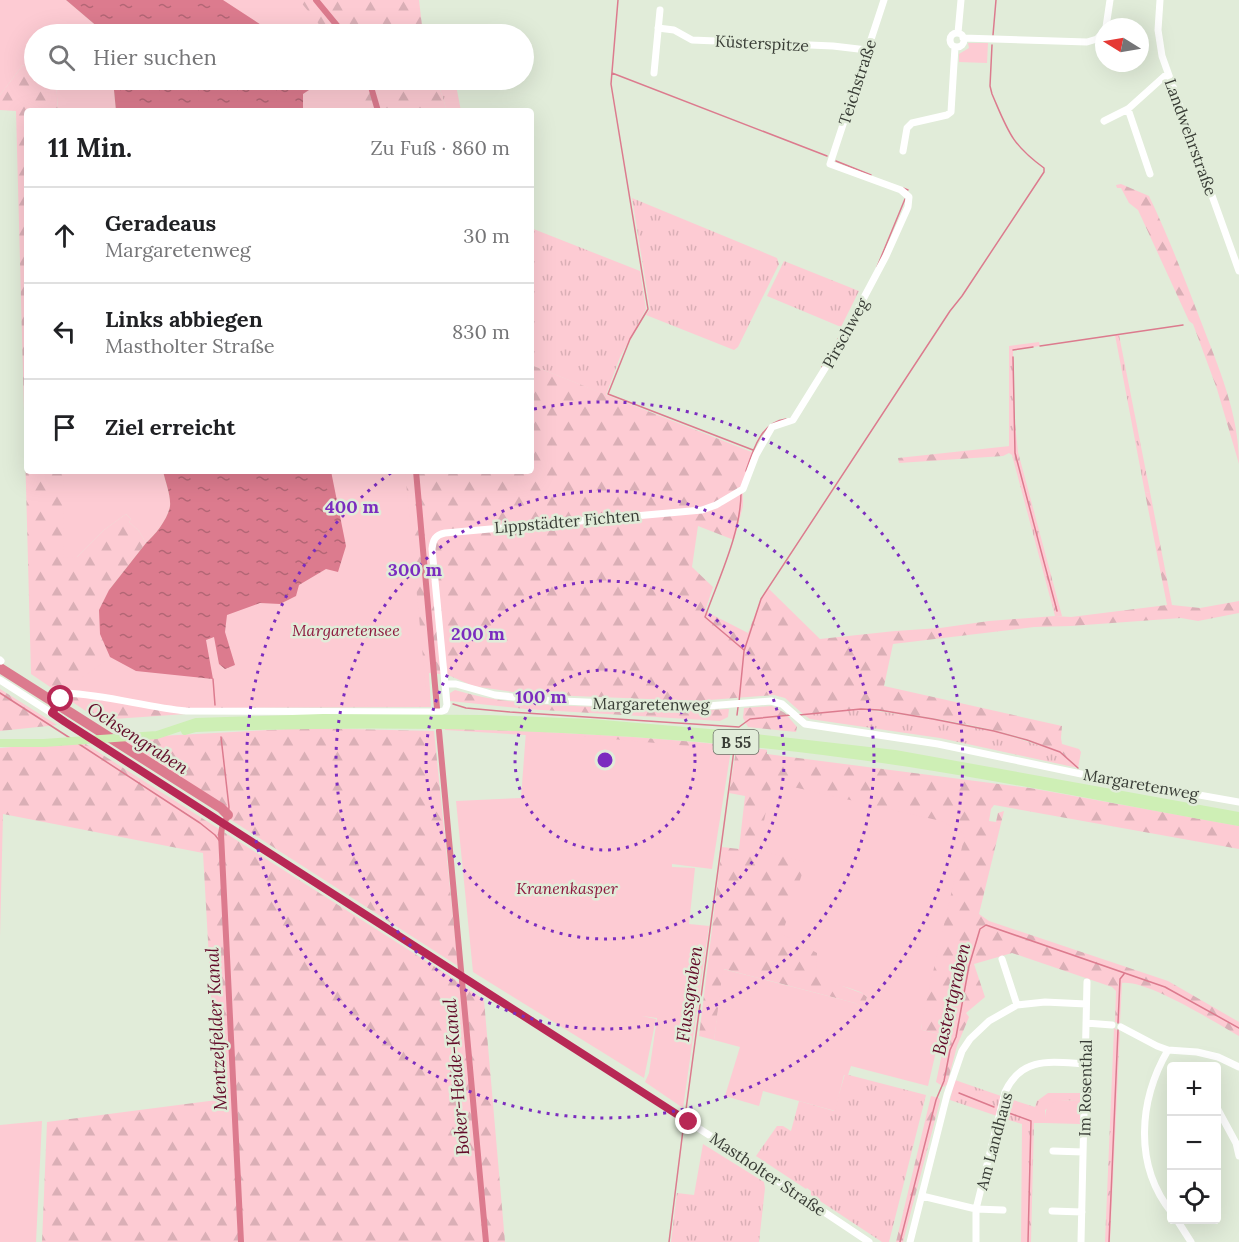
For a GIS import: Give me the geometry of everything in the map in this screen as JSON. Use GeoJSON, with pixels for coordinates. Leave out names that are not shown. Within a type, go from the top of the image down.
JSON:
{"type":"FeatureCollection","features":[{"type":"Feature","properties":{"kind":"main road","name":"B 55"},"geometry":{"type":"LineString","coordinates":[[133,739],[157,735],[196,722],[323,718],[488,719],[591,723],[721,734],[895,754],[1239,816]]}},
{"type":"Feature","properties":{"kind":"main road","name":"B 55"},"geometry":{"type":"LineString","coordinates":[[0,745],[44,745],[158,737],[196,728],[306,724],[471,724],[591,730],[721,740],[895,760],[1239,822]]}},
{"type":"Feature","properties":{"kind":"street","name":"Teichstraße"},"geometry":{"type":"LineString","coordinates":[[830,164],[884,0]]}},
{"type":"Feature","properties":{"kind":"street"},"geometry":{"type":"LineString","coordinates":[[955,47],[962,44],[961,0]]}},
{"type":"Feature","properties":{"kind":"street"},"geometry":{"type":"LineString","coordinates":[[1107,18],[1110,0]]}},
{"type":"Feature","properties":{"kind":"street","name":"Landwehrstraße"},"geometry":{"type":"LineString","coordinates":[[1161,0],[1160,42],[1168,73],[1239,271]]}},
{"type":"Feature","properties":{"kind":"street"},"geometry":{"type":"LineString","coordinates":[[654,73],[660,10]]}},
{"type":"Feature","properties":{"kind":"street","name":"Küsterspitze"},"geometry":{"type":"LineString","coordinates":[[658,28],[674,30],[692,40],[832,46],[867,50]]}},
{"type":"Feature","properties":{"kind":"street"},"geometry":{"type":"LineString","coordinates":[[955,47],[951,45],[952,34],[1087,42],[1095,40]]}},
{"type":"Feature","properties":{"kind":"street"},"geometry":{"type":"LineString","coordinates":[[903,151],[908,128],[912,123],[941,117],[951,112],[955,47]]}},
{"type":"Feature","properties":{"kind":"street"},"geometry":{"type":"LineString","coordinates":[[1104,121],[1128,109],[1168,73]]}},
{"type":"Feature","properties":{"kind":"street"},"geometry":{"type":"LineString","coordinates":[[1128,109],[1150,174]]}},
{"type":"Feature","properties":{"kind":"street","name":"Pirschweg"},"geometry":{"type":"LineString","coordinates":[[702,510],[740,491],[771,427],[793,420],[834,354],[886,256],[908,207],[909,196],[901,190],[830,164]]}},
{"type":"Feature","properties":{"kind":"street","name":"Lippstädter Fichten"},"geometry":{"type":"LineString","coordinates":[[445,684],[432,549],[435,538],[445,533],[702,510]]}},
{"type":"Feature","properties":{"kind":"street","name":"Mastholter Straße"},"geometry":{"type":"LineString","coordinates":[[0,680],[53,711],[231,829],[680,1116],[870,1242]]}},
{"type":"Feature","properties":{"kind":"street"},"geometry":{"type":"LineString","coordinates":[[53,711],[66,693],[88,694],[161,709],[186,711],[440,712],[445,710],[447,705],[445,684]]}},
{"type":"Feature","properties":{"kind":"street","name":"Margaretenweg"},"geometry":{"type":"LineString","coordinates":[[445,684],[456,684],[495,695],[541,700],[695,707],[771,701],[782,704],[805,724],[938,744],[1086,775],[1239,802]]}},
{"type":"Feature","properties":{"kind":"street"},"geometry":{"type":"LineString","coordinates":[[1002,959],[1017,1005]]}},
{"type":"Feature","properties":{"kind":"street","name":"Im Rosenthal"},"geometry":{"type":"LineString","coordinates":[[1081,1242],[1087,982]]}},
{"type":"Feature","properties":{"kind":"street"},"geometry":{"type":"LineString","coordinates":[[910,1242],[947,1095],[962,1051],[979,1029],[999,1014],[1017,1005],[1045,1002],[1086,1004]]}},
{"type":"Feature","properties":{"kind":"street","name":"Im Rosenthal"},"geometry":{"type":"LineString","coordinates":[[1086,1023],[1112,1025]]}},
{"type":"Feature","properties":{"kind":"street"},"geometry":{"type":"LineString","coordinates":[[1121,1027],[1168,1050],[1208,1055],[1239,1067]]}},
{"type":"Feature","properties":{"kind":"street"},"geometry":{"type":"LineString","coordinates":[[1167,1206],[1158,1192],[1150,1172],[1144,1146],[1144,1115],[1154,1078],[1168,1050]]}},
{"type":"Feature","properties":{"kind":"street","name":"Am Landhaus"},"geometry":{"type":"LineString","coordinates":[[976,1242],[976,1209],[1009,1083],[1017,1073],[1028,1066],[1043,1062],[1085,1064]]}},
{"type":"Feature","properties":{"kind":"street"},"geometry":{"type":"LineString","coordinates":[[1221,1115],[1232,1135],[1239,1156]]}},
{"type":"Feature","properties":{"kind":"street","name":"Im Rosenthal"},"geometry":{"type":"LineString","coordinates":[[1053,1151],[1083,1152]]}},
{"type":"Feature","properties":{"kind":"street"},"geometry":{"type":"LineString","coordinates":[[921,1196],[976,1209]]}},
{"type":"Feature","properties":{"kind":"street","name":"Am Landhaus"},"geometry":{"type":"LineString","coordinates":[[976,1209],[1003,1209]]}},
{"type":"Feature","properties":{"kind":"street"},"geometry":{"type":"LineString","coordinates":[[1052,1211],[1082,1212]]}},
{"type":"Feature","properties":{"kind":"street"},"geometry":{"type":"LineString","coordinates":[[1180,1224],[1191,1242]]}},
{"type":"Feature","properties":{"kind":"green space"},"geometry":{"type":"Polygon","coordinates":[[[0,0],[66,0],[94,24],[24,24],[24,66],[0,95],[0,0]]]}},
{"type":"Feature","properties":{"kind":"green space"},"geometry":{"type":"Polygon","coordinates":[[[191,0],[299,0],[319,24],[226,24],[191,0]]]}},
{"type":"Feature","properties":{"kind":"green space"},"geometry":{"type":"Polygon","coordinates":[[[223,0],[419,0],[422,24],[260,24],[223,0]]]}},
{"type":"Feature","properties":{"kind":"green space"},"geometry":{"type":"Polygon","coordinates":[[[968,43],[988,43],[987,63],[959,62],[959,54],[969,48],[968,43]]]}},
{"type":"Feature","properties":{"kind":"green space"},"geometry":{"type":"Polygon","coordinates":[[[23,65],[24,90],[57,90],[58,108],[24,108],[24,411],[16,111],[0,110],[0,95],[23,65]]]}},
{"type":"Feature","properties":{"kind":"green space"},"geometry":{"type":"Polygon","coordinates":[[[57,90],[114,90],[116,108],[58,108],[57,90]]]}},
{"type":"Feature","properties":{"kind":"green space"},"geometry":{"type":"Polygon","coordinates":[[[275,90],[359,90],[367,108],[278,108],[275,90]]]}},
{"type":"Feature","properties":{"kind":"green space"},"geometry":{"type":"Polygon","coordinates":[[[309,90],[440,90],[446,108],[304,108],[309,90]]]}},
{"type":"Feature","properties":{"kind":"green space"},"geometry":{"type":"Polygon","coordinates":[[[440,90],[457,90],[460,108],[446,108],[440,90]]]}},
{"type":"Feature","properties":{"kind":"green space"},"geometry":{"type":"Polygon","coordinates":[[[1121,184],[1149,196],[1169,241],[1226,390],[1235,426],[1239,464],[1217,389],[1193,324],[1189,321],[1138,210],[1129,203],[1121,188],[1117,188],[1116,185],[1121,184]]]}},
{"type":"Feature","properties":{"kind":"green space"},"geometry":{"type":"Polygon","coordinates":[[[632,198],[777,258],[779,264],[738,347],[734,350],[646,315],[650,309],[632,198]]]}},
{"type":"Feature","properties":{"kind":"green space"},"geometry":{"type":"Polygon","coordinates":[[[534,229],[640,271],[646,309],[620,357],[606,395],[534,366],[534,229]]]}},
{"type":"Feature","properties":{"kind":"green space"},"geometry":{"type":"Polygon","coordinates":[[[784,261],[859,291],[841,327],[767,296],[784,261]]]}},
{"type":"Feature","properties":{"kind":"green space"},"geometry":{"type":"Polygon","coordinates":[[[1115,335],[1119,335],[1150,492],[1145,493],[1115,335]]]}},
{"type":"Feature","properties":{"kind":"green space"},"geometry":{"type":"Polygon","coordinates":[[[1039,342],[1040,346],[1013,350],[1014,414],[1018,452],[1062,616],[1055,616],[1012,455],[1009,453],[1009,346],[1039,342]]]}},
{"type":"Feature","properties":{"kind":"green space"},"geometry":{"type":"Polygon","coordinates":[[[534,366],[754,453],[743,487],[743,506],[734,540],[698,526],[692,567],[713,587],[705,611],[748,633],[761,599],[768,588],[820,639],[989,621],[1071,617],[1167,605],[1145,493],[1150,492],[1172,605],[1200,608],[1239,601],[1239,613],[1198,621],[1181,618],[1034,627],[893,644],[884,686],[1062,726],[1062,744],[1079,749],[1081,752],[1078,768],[1063,755],[1042,745],[985,728],[879,710],[861,709],[804,715],[785,698],[774,695],[696,701],[527,694],[473,686],[448,675],[429,673],[431,707],[212,708],[186,714],[99,720],[31,674],[26,474],[64,474],[65,510],[77,557],[104,530],[126,514],[131,519],[129,522],[139,531],[146,543],[109,590],[325,474],[534,474],[534,366]]]}},
{"type":"Feature","properties":{"kind":"green space"},"geometry":{"type":"Polygon","coordinates":[[[1010,446],[1009,453],[1003,456],[899,463],[898,458],[1010,446]]]}},
{"type":"Feature","properties":{"kind":"green space"},"geometry":{"type":"Polygon","coordinates":[[[64,474],[164,474],[170,506],[164,521],[146,543],[139,531],[129,522],[131,519],[126,514],[104,530],[77,557],[63,558],[64,474]]]}},
{"type":"Feature","properties":{"kind":"green space","name":"Margaretensee"},"geometry":{"type":"Polygon","coordinates":[[[294,474],[405,474],[426,689],[409,706],[172,704],[127,700],[90,692],[80,686],[77,681],[143,635],[294,474]]]}},
{"type":"Feature","properties":{"kind":"green space"},"geometry":{"type":"Polygon","coordinates":[[[0,689],[57,725],[0,731],[0,689]]]}},
{"type":"Feature","properties":{"kind":"green space"},"geometry":{"type":"Polygon","coordinates":[[[455,690],[507,701],[542,704],[662,710],[729,709],[728,717],[720,721],[526,709],[450,701],[450,693],[455,690]]]}},
{"type":"Feature","properties":{"kind":"green space"},"geometry":{"type":"Polygon","coordinates":[[[772,706],[785,713],[797,727],[796,732],[748,727],[743,718],[744,708],[772,706]]]}},
{"type":"Feature","properties":{"kind":"green space"},"geometry":{"type":"Polygon","coordinates":[[[861,709],[933,719],[994,731],[1060,752],[1078,768],[940,738],[810,719],[804,715],[861,709]]]}},
{"type":"Feature","properties":{"kind":"green space"},"geometry":{"type":"Polygon","coordinates":[[[306,728],[434,731],[458,966],[105,739],[306,728]]]}},
{"type":"Feature","properties":{"kind":"green space"},"geometry":{"type":"Polygon","coordinates":[[[445,728],[566,733],[727,745],[767,750],[767,754],[1030,788],[1239,826],[1239,849],[994,805],[989,821],[996,822],[998,813],[1004,811],[979,914],[989,921],[1168,981],[1239,1022],[1239,1036],[1181,1003],[1148,988],[1133,984],[1122,983],[1120,1023],[1115,1022],[1116,991],[1112,987],[1012,953],[974,964],[985,997],[966,1013],[969,1017],[957,1046],[947,1084],[944,1087],[936,1082],[946,1035],[922,1030],[921,1024],[806,861],[818,953],[817,969],[826,980],[864,994],[867,997],[864,1010],[855,1003],[724,969],[714,1040],[699,1036],[722,847],[739,849],[745,796],[729,793],[736,751],[445,730],[445,728]]]}},
{"type":"Feature","properties":{"kind":"green space","name":"Kranenkasper"},"geometry":{"type":"Polygon","coordinates":[[[526,731],[731,750],[712,869],[672,864],[672,867],[695,868],[689,924],[709,926],[683,1108],[645,1082],[649,1073],[657,1018],[642,1016],[656,1019],[644,1078],[473,972],[456,801],[521,798],[526,731]]]}},
{"type":"Feature","properties":{"kind":"green space"},"geometry":{"type":"Polygon","coordinates":[[[81,741],[484,1000],[505,1242],[42,1242],[47,1122],[217,1100],[203,853],[3,814],[0,937],[0,748],[81,741]]]}},
{"type":"Feature","properties":{"kind":"green space"},"geometry":{"type":"Polygon","coordinates":[[[776,783],[941,821],[965,834],[921,1024],[922,1030],[940,1034],[928,1086],[851,1066],[848,1075],[844,1075],[835,1111],[763,1091],[759,1106],[725,1096],[740,1047],[714,1040],[723,969],[855,1003],[864,1010],[867,997],[856,990],[821,978],[817,971],[817,953],[782,934],[806,862],[758,850],[771,787],[776,783]]]}},
{"type":"Feature","properties":{"kind":"green space"},"geometry":{"type":"Polygon","coordinates":[[[1114,1028],[1120,1032],[1110,1242],[1105,1242],[1114,1028]]]}},
{"type":"Feature","properties":{"kind":"green space"},"geometry":{"type":"Polygon","coordinates":[[[845,1074],[926,1095],[889,1242],[882,1242],[811,1195],[811,1191],[807,1188],[756,1156],[777,1126],[783,1126],[791,1131],[799,1101],[834,1111],[845,1074]]]}},
{"type":"Feature","properties":{"kind":"green space"},"geometry":{"type":"Polygon","coordinates":[[[955,1080],[1001,1096],[997,1116],[950,1100],[955,1080]]]}},
{"type":"Feature","properties":{"kind":"green space"},"geometry":{"type":"Polygon","coordinates":[[[1048,1093],[1080,1093],[1080,1101],[1060,1100],[1045,1110],[1045,1123],[1034,1123],[1031,1242],[1021,1242],[1022,1124],[1002,1118],[1007,1098],[1035,1107],[1037,1101],[1048,1093]]]}},
{"type":"Feature","properties":{"kind":"green space"},"geometry":{"type":"Polygon","coordinates":[[[931,1096],[939,1098],[940,1101],[903,1242],[896,1242],[931,1096]]]}},
{"type":"Feature","properties":{"kind":"green space"},"geometry":{"type":"Polygon","coordinates":[[[1060,1100],[1080,1101],[1080,1124],[1045,1123],[1047,1108],[1060,1100]]]}},
{"type":"Feature","properties":{"kind":"green space"},"geometry":{"type":"Polygon","coordinates":[[[42,1121],[36,1242],[0,1242],[0,1125],[42,1121]]]}},
{"type":"Feature","properties":{"kind":"green space"},"geometry":{"type":"Polygon","coordinates":[[[703,1144],[764,1182],[759,1242],[671,1242],[677,1193],[694,1195],[703,1144]]]}},
{"type":"Feature","properties":{"kind":"water"},"geometry":{"type":"Polygon","coordinates":[[[66,0],[223,0],[260,24],[94,24],[66,0]]]}},
{"type":"Feature","properties":{"kind":"water"},"geometry":{"type":"Polygon","coordinates":[[[114,90],[309,90],[303,94],[303,108],[116,108],[114,90]]]}},
{"type":"Feature","properties":{"kind":"water","name":"Margaretensee"},"geometry":{"type":"Polygon","coordinates":[[[164,474],[332,474],[346,546],[338,572],[326,569],[299,585],[296,596],[280,604],[260,603],[227,615],[225,632],[235,665],[225,669],[219,664],[214,637],[206,640],[213,679],[136,671],[110,657],[100,634],[99,610],[109,590],[164,521],[169,511],[170,497],[164,474]]]}},
{"type":"Feature","properties":{"kind":"waterway","name":"Boker-Heide-Kanal"},"geometry":{"type":"LineString","coordinates":[[316,0],[336,24]]}},
{"type":"Feature","properties":{"kind":"waterway"},"geometry":{"type":"LineString","coordinates":[[618,0],[611,84],[648,309],[630,339],[608,394],[753,450]]}},
{"type":"Feature","properties":{"kind":"waterway"},"geometry":{"type":"LineString","coordinates":[[993,35],[996,0]]}},
{"type":"Feature","properties":{"kind":"waterway"},"geometry":{"type":"LineString","coordinates":[[739,702],[744,651],[761,599],[1044,172],[1044,168],[1017,144],[992,94],[990,86],[992,45]]}},
{"type":"Feature","properties":{"kind":"waterway"},"geometry":{"type":"LineString","coordinates":[[612,73],[827,156]]}},
{"type":"Feature","properties":{"kind":"waterway","name":"Boker-Heide-Kanal"},"geometry":{"type":"LineString","coordinates":[[372,90],[377,108]]}},
{"type":"Feature","properties":{"kind":"waterway"},"geometry":{"type":"LineString","coordinates":[[836,161],[871,175]]}},
{"type":"Feature","properties":{"kind":"waterway"},"geometry":{"type":"LineString","coordinates":[[903,188],[908,190]]}},
{"type":"Feature","properties":{"kind":"waterway"},"geometry":{"type":"LineString","coordinates":[[877,267],[905,199]]}},
{"type":"Feature","properties":{"kind":"waterway"},"geometry":{"type":"LineString","coordinates":[[1040,346],[1183,325]]}},
{"type":"Feature","properties":{"kind":"waterway"},"geometry":{"type":"LineString","coordinates":[[822,367],[842,332]]}},
{"type":"Feature","properties":{"kind":"waterway"},"geometry":{"type":"LineString","coordinates":[[1013,350],[1033,347]]}},
{"type":"Feature","properties":{"kind":"waterway"},"geometry":{"type":"LineString","coordinates":[[1013,357],[1015,453],[1057,611]]}},
{"type":"Feature","properties":{"kind":"waterway"},"geometry":{"type":"LineString","coordinates":[[746,471],[755,446],[764,431],[777,421],[786,419]]}},
{"type":"Feature","properties":{"kind":"waterway","name":"Boker-Heide-Kanal"},"geometry":{"type":"LineString","coordinates":[[416,474],[437,708]]}},
{"type":"Feature","properties":{"kind":"waterway"},"geometry":{"type":"LineString","coordinates":[[741,493],[733,540],[705,617],[744,650]]}},
{"type":"Feature","properties":{"kind":"waterway","name":"Ochsengraben"},"geometry":{"type":"LineString","coordinates":[[0,668],[221,808],[228,815]]}},
{"type":"Feature","properties":{"kind":"waterway"},"geometry":{"type":"LineString","coordinates":[[213,679],[215,705]]}},
{"type":"Feature","properties":{"kind":"waterway"},"geometry":{"type":"LineString","coordinates":[[0,693],[70,738]]}},
{"type":"Feature","properties":{"kind":"waterway"},"geometry":{"type":"LineString","coordinates":[[453,704],[466,708],[510,712],[739,727],[750,719],[791,715]]}},
{"type":"Feature","properties":{"kind":"waterway","name":"Flussgraben"},"geometry":{"type":"LineString","coordinates":[[737,715],[738,707]]}},
{"type":"Feature","properties":{"kind":"waterway"},"geometry":{"type":"LineString","coordinates":[[799,715],[861,709],[933,719],[1027,740],[1060,752],[1078,768]]}},
{"type":"Feature","properties":{"kind":"waterway","name":"Boker-Heide-Kanal"},"geometry":{"type":"LineString","coordinates":[[439,731],[486,1242]]}},
{"type":"Feature","properties":{"kind":"waterway"},"geometry":{"type":"LineString","coordinates":[[221,737],[228,815]]}},
{"type":"Feature","properties":{"kind":"waterway"},"geometry":{"type":"LineString","coordinates":[[79,744],[200,823],[222,844]]}},
{"type":"Feature","properties":{"kind":"waterway","name":"Flussgraben"},"geometry":{"type":"LineString","coordinates":[[685,1117],[734,750]]}},
{"type":"Feature","properties":{"kind":"waterway","name":"Mentzelfelder Kanal"},"geometry":{"type":"LineString","coordinates":[[228,815],[221,834],[241,1242]]}},
{"type":"Feature","properties":{"kind":"waterway","name":"Bastertgraben"},"geometry":{"type":"LineString","coordinates":[[900,1242],[936,1100],[944,1081],[950,1050],[956,1037],[969,966],[980,929],[986,925],[1165,987],[1239,1028]]}},
{"type":"Feature","properties":{"kind":"waterway"},"geometry":{"type":"LineString","coordinates":[[1118,1023],[1120,979],[1124,974]]}},
{"type":"Feature","properties":{"kind":"waterway"},"geometry":{"type":"LineString","coordinates":[[1109,1242],[1118,1030]]}},
{"type":"Feature","properties":{"kind":"waterway"},"geometry":{"type":"LineString","coordinates":[[959,1093],[994,1107]]}},
{"type":"Feature","properties":{"kind":"waterway"},"geometry":{"type":"LineString","coordinates":[[1009,1113],[1031,1121],[1028,1242]]}},
{"type":"Feature","properties":{"kind":"waterway","name":"Flussgraben"},"geometry":{"type":"LineString","coordinates":[[669,1242],[684,1122]]}},
{"type":"Feature","properties":{"kind":"route"},"geometry":{"type":"LineString","coordinates":[[61,699],[52,713],[65,722],[689,1122]]}}]}
